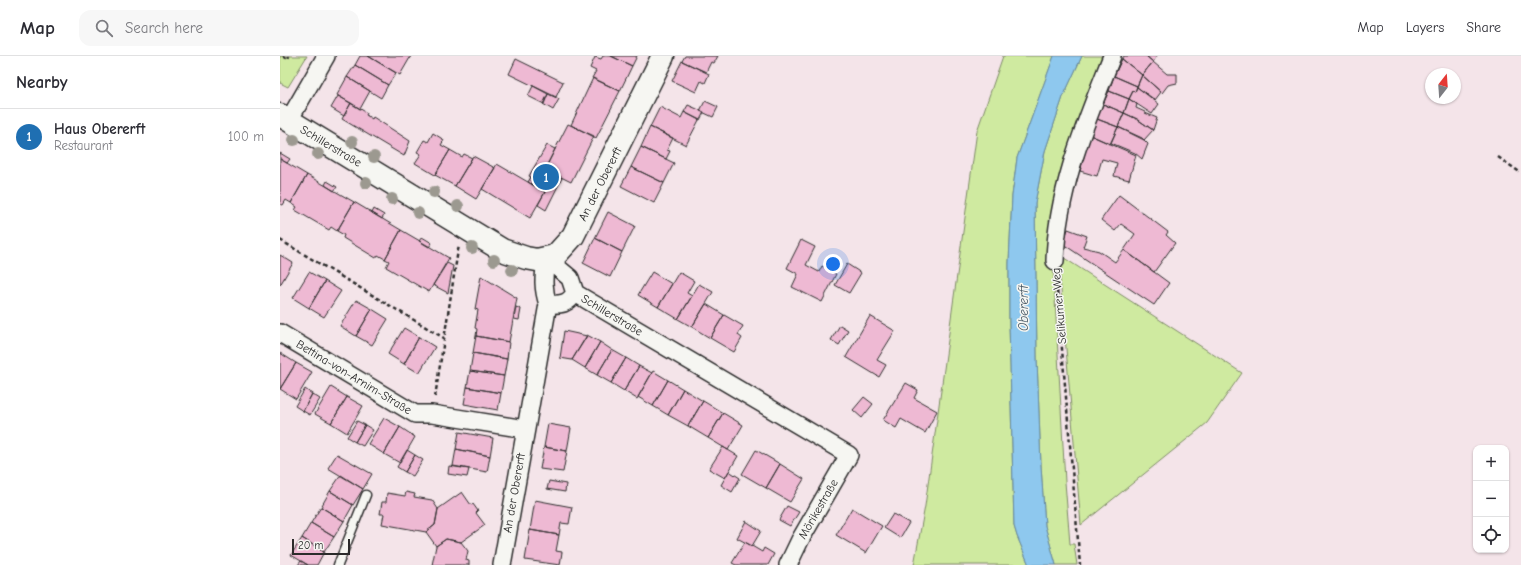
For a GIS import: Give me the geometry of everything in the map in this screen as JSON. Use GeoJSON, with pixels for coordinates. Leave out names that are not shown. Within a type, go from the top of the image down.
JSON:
{"type":"FeatureCollection","features":[{"type":"Feature","properties":{"kind":"street"},"geometry":{"type":"LineString","coordinates":[[284,118],[326,56]]}},
{"type":"Feature","properties":{"kind":"street","name":"An der Obererft"},"geometry":{"type":"LineString","coordinates":[[502,565],[548,304],[544,292],[543,282],[546,258],[555,256],[573,236],[663,56]]}},
{"type":"Feature","properties":{"kind":"street","name":"Selikumer Weg"},"geometry":{"type":"LineString","coordinates":[[1055,261],[1057,224],[1064,190],[1083,130],[1112,56]]}},
{"type":"Feature","properties":{"kind":"street","name":"Schillerstraße"},"geometry":{"type":"LineString","coordinates":[[284,118],[502,250],[526,258],[537,260],[546,258],[570,278],[575,293],[849,455]]}},
{"type":"Feature","properties":{"kind":"street"},"geometry":{"type":"LineString","coordinates":[[548,304],[561,305],[570,300],[575,293]]}},
{"type":"Feature","properties":{"kind":"street","name":"Bettina-von-Arnim-Straße"},"geometry":{"type":"LineString","coordinates":[[280,333],[415,414],[432,414],[525,429]]}},
{"type":"Feature","properties":{"kind":"street","name":"Mörikestraße"},"geometry":{"type":"LineString","coordinates":[[788,565],[800,540],[849,455]]}},
{"type":"Feature","properties":{"kind":"lane"},"geometry":{"type":"LineString","coordinates":[[338,565],[366,495]]}},
{"type":"Feature","properties":{"kind":"path"},"geometry":{"type":"LineString","coordinates":[[283,56],[288,59],[290,56]]}},
{"type":"Feature","properties":{"kind":"path"},"geometry":{"type":"LineString","coordinates":[[1498,157],[1521,174]]}},
{"type":"Feature","properties":{"kind":"path"},"geometry":{"type":"LineString","coordinates":[[432,414],[458,250],[468,230]]}},
{"type":"Feature","properties":{"kind":"path"},"geometry":{"type":"LineString","coordinates":[[280,240],[444,338]]}},
{"type":"Feature","properties":{"kind":"path","name":"Selikumer Weg"},"geometry":{"type":"LineString","coordinates":[[1055,261],[1080,565]]}},
{"type":"Feature","properties":{"kind":"green space"},"geometry":{"type":"Polygon","coordinates":[[[280,56],[307,56],[288,87],[280,83],[280,56]]]}},
{"type":"Feature","properties":{"kind":"green space"},"geometry":{"type":"Polygon","coordinates":[[[1003,56],[1054,56],[1017,158],[1012,196],[1009,263],[1009,321],[1014,526],[1029,565],[914,565],[925,506],[977,131],[1003,56]]]}},
{"type":"Feature","properties":{"kind":"green space"},"geometry":{"type":"Polygon","coordinates":[[[1082,56],[1103,56],[1053,263],[1065,482],[1070,544],[1074,544],[1077,565],[1056,565],[1045,526],[1041,466],[1037,359],[1035,203],[1045,151],[1063,97],[1082,56]]]}},
{"type":"Feature","properties":{"kind":"green space"},"geometry":{"type":"Polygon","coordinates":[[[1058,254],[1242,373],[1207,423],[1081,525],[1058,254]]]}},
{"type":"Feature","properties":{"kind":"water","name":"Obererft"},"geometry":{"type":"Polygon","coordinates":[[[1054,56],[1082,56],[1063,97],[1045,151],[1035,203],[1037,359],[1041,466],[1045,526],[1056,565],[1029,565],[1014,526],[1009,321],[1009,263],[1012,196],[1017,158],[1054,56]]]}},
{"type":"Feature","properties":{"kind":"building"},"geometry":{"type":"Polygon","coordinates":[[[360,56],[368,56],[396,73],[388,85],[355,65],[360,56]]]}},
{"type":"Feature","properties":{"kind":"building"},"geometry":{"type":"Polygon","coordinates":[[[368,56],[411,56],[400,75],[368,56]]]}},
{"type":"Feature","properties":{"kind":"building"},"geometry":{"type":"Polygon","coordinates":[[[603,56],[611,56],[632,66],[620,91],[592,78],[596,71],[590,68],[595,57],[601,59],[603,56]]]}},
{"type":"Feature","properties":{"kind":"building"},"geometry":{"type":"Polygon","coordinates":[[[611,56],[637,56],[632,66],[611,56]]]}},
{"type":"Feature","properties":{"kind":"building"},"geometry":{"type":"Polygon","coordinates":[[[685,56],[718,56],[714,63],[711,62],[706,72],[682,61],[685,56]]]}},
{"type":"Feature","properties":{"kind":"building"},"geometry":{"type":"Polygon","coordinates":[[[1124,56],[1146,56],[1153,62],[1142,75],[1122,59],[1124,56]]]}},
{"type":"Feature","properties":{"kind":"building"},"geometry":{"type":"Polygon","coordinates":[[[1146,56],[1157,56],[1153,62],[1146,56]]]}},
{"type":"Feature","properties":{"kind":"building"},"geometry":{"type":"Polygon","coordinates":[[[516,59],[563,82],[556,97],[509,74],[516,59]]]}},
{"type":"Feature","properties":{"kind":"building"},"geometry":{"type":"Polygon","coordinates":[[[1122,59],[1142,75],[1137,86],[1114,76],[1122,59]]]}},
{"type":"Feature","properties":{"kind":"building"},"geometry":{"type":"Polygon","coordinates":[[[682,61],[709,74],[705,83],[701,81],[696,92],[672,81],[682,61]]]}},
{"type":"Feature","properties":{"kind":"building"},"geometry":{"type":"Polygon","coordinates":[[[1153,62],[1167,74],[1177,74],[1177,83],[1168,85],[1162,93],[1142,75],[1153,62]]]}},
{"type":"Feature","properties":{"kind":"building"},"geometry":{"type":"Polygon","coordinates":[[[355,65],[388,85],[381,98],[347,77],[355,65]]]}},
{"type":"Feature","properties":{"kind":"building"},"geometry":{"type":"Polygon","coordinates":[[[1142,75],[1161,92],[1155,100],[1137,87],[1142,75]]]}},
{"type":"Feature","properties":{"kind":"building"},"geometry":{"type":"Polygon","coordinates":[[[1114,76],[1137,86],[1135,92],[1133,91],[1129,99],[1109,91],[1114,76]]]}},
{"type":"Feature","properties":{"kind":"building"},"geometry":{"type":"Polygon","coordinates":[[[347,77],[370,91],[360,109],[337,95],[347,77]]]}},
{"type":"Feature","properties":{"kind":"building"},"geometry":{"type":"Polygon","coordinates":[[[593,78],[620,91],[596,138],[571,125],[593,78]]]}},
{"type":"Feature","properties":{"kind":"building"},"geometry":{"type":"Polygon","coordinates":[[[533,86],[548,94],[544,104],[528,96],[533,86]]]}},
{"type":"Feature","properties":{"kind":"building"},"geometry":{"type":"Polygon","coordinates":[[[1137,87],[1159,104],[1152,114],[1129,99],[1137,87]]]}},
{"type":"Feature","properties":{"kind":"building"},"geometry":{"type":"Polygon","coordinates":[[[1109,91],[1129,99],[1124,113],[1103,104],[1109,91]]]}},
{"type":"Feature","properties":{"kind":"building"},"geometry":{"type":"Polygon","coordinates":[[[548,94],[559,99],[553,110],[543,104],[548,94]]]}},
{"type":"Feature","properties":{"kind":"building"},"geometry":{"type":"Polygon","coordinates":[[[338,96],[351,103],[344,116],[331,108],[338,96]]]}},
{"type":"Feature","properties":{"kind":"building"},"geometry":{"type":"Polygon","coordinates":[[[1129,99],[1137,104],[1136,108],[1157,118],[1153,130],[1137,119],[1124,113],[1129,99]]]}},
{"type":"Feature","properties":{"kind":"building"},"geometry":{"type":"Polygon","coordinates":[[[705,101],[718,107],[713,117],[700,111],[705,101]]]}},
{"type":"Feature","properties":{"kind":"building"},"geometry":{"type":"Polygon","coordinates":[[[351,103],[367,113],[366,115],[372,119],[373,117],[410,141],[404,156],[342,119],[351,103]]]}},
{"type":"Feature","properties":{"kind":"building"},"geometry":{"type":"Polygon","coordinates":[[[1103,104],[1124,113],[1118,127],[1097,119],[1103,104]]]}},
{"type":"Feature","properties":{"kind":"building"},"geometry":{"type":"Polygon","coordinates":[[[688,105],[704,112],[700,120],[684,112],[688,105]]]}},
{"type":"Feature","properties":{"kind":"building"},"geometry":{"type":"Polygon","coordinates":[[[660,107],[681,118],[684,112],[699,120],[686,145],[650,127],[660,107]]]}},
{"type":"Feature","properties":{"kind":"building"},"geometry":{"type":"Polygon","coordinates":[[[1124,113],[1137,119],[1153,130],[1144,140],[1118,127],[1124,113]]]}},
{"type":"Feature","properties":{"kind":"building"},"geometry":{"type":"Polygon","coordinates":[[[1097,119],[1118,127],[1110,144],[1090,135],[1097,119]]]}},
{"type":"Feature","properties":{"kind":"building"},"geometry":{"type":"Polygon","coordinates":[[[568,124],[594,136],[571,182],[545,169],[568,124]]]}},
{"type":"Feature","properties":{"kind":"building"},"geometry":{"type":"Polygon","coordinates":[[[650,127],[673,138],[667,150],[670,151],[666,159],[641,147],[650,127]]]}},
{"type":"Feature","properties":{"kind":"building"},"geometry":{"type":"Polygon","coordinates":[[[1118,127],[1142,138],[1148,144],[1142,159],[1135,153],[1111,143],[1118,127]]]}},
{"type":"Feature","properties":{"kind":"building"},"geometry":{"type":"Polygon","coordinates":[[[433,133],[444,140],[441,145],[450,150],[435,175],[415,163],[421,154],[417,152],[424,140],[428,142],[433,133]]]}},
{"type":"Feature","properties":{"kind":"building"},"geometry":{"type":"Polygon","coordinates":[[[1090,135],[1136,155],[1129,180],[1114,176],[1117,163],[1102,159],[1097,176],[1080,171],[1090,135]]]}},
{"type":"Feature","properties":{"kind":"building"},"geometry":{"type":"Polygon","coordinates":[[[547,145],[555,149],[545,169],[562,178],[546,210],[538,205],[545,192],[528,182],[531,177],[529,176],[547,145]]]}},
{"type":"Feature","properties":{"kind":"building"},"geometry":{"type":"Polygon","coordinates":[[[641,147],[674,163],[664,183],[631,167],[641,147]]]}},
{"type":"Feature","properties":{"kind":"building"},"geometry":{"type":"Polygon","coordinates":[[[450,150],[462,157],[464,154],[472,158],[455,186],[435,175],[450,150]]]}},
{"type":"Feature","properties":{"kind":"building"},"geometry":{"type":"Polygon","coordinates":[[[280,153],[290,159],[287,163],[280,159],[280,153]]]}},
{"type":"Feature","properties":{"kind":"building"},"geometry":{"type":"Polygon","coordinates":[[[473,156],[495,168],[476,199],[455,186],[473,156]]]}},
{"type":"Feature","properties":{"kind":"building"},"geometry":{"type":"Polygon","coordinates":[[[280,159],[307,175],[291,203],[286,200],[283,205],[280,204],[280,159]]]}},
{"type":"Feature","properties":{"kind":"building"},"geometry":{"type":"Polygon","coordinates":[[[497,164],[545,192],[530,218],[482,189],[497,164]]]}},
{"type":"Feature","properties":{"kind":"building"},"geometry":{"type":"Polygon","coordinates":[[[631,167],[664,183],[654,203],[621,186],[631,167]]]}},
{"type":"Feature","properties":{"kind":"building"},"geometry":{"type":"Polygon","coordinates":[[[307,175],[354,202],[337,231],[331,227],[329,230],[295,210],[297,207],[291,203],[307,175]]]}},
{"type":"Feature","properties":{"kind":"building"},"geometry":{"type":"Polygon","coordinates":[[[327,181],[337,187],[334,191],[325,185],[327,181]]]}},
{"type":"Feature","properties":{"kind":"building"},"geometry":{"type":"Polygon","coordinates":[[[1119,195],[1168,232],[1166,235],[1175,243],[1154,272],[1124,250],[1135,234],[1121,224],[1115,231],[1101,220],[1119,195]]]}},
{"type":"Feature","properties":{"kind":"building"},"geometry":{"type":"Polygon","coordinates":[[[354,202],[401,230],[385,259],[378,255],[376,258],[343,238],[344,235],[337,231],[354,202]]]}},
{"type":"Feature","properties":{"kind":"building"},"geometry":{"type":"Polygon","coordinates":[[[374,209],[384,215],[382,219],[372,213],[374,209]]]}},
{"type":"Feature","properties":{"kind":"building"},"geometry":{"type":"Polygon","coordinates":[[[608,212],[635,226],[622,252],[595,238],[608,212]]]}},
{"type":"Feature","properties":{"kind":"building"},"geometry":{"type":"Polygon","coordinates":[[[1068,229],[1087,236],[1083,247],[1099,251],[1115,262],[1124,250],[1169,283],[1154,305],[1063,244],[1068,229]]]}},
{"type":"Feature","properties":{"kind":"building"},"geometry":{"type":"Polygon","coordinates":[[[401,230],[449,258],[429,292],[386,267],[389,261],[385,259],[401,230]]]}},
{"type":"Feature","properties":{"kind":"building"},"geometry":{"type":"Polygon","coordinates":[[[422,237],[432,243],[429,247],[419,241],[422,237]]]}},
{"type":"Feature","properties":{"kind":"building"},"geometry":{"type":"Polygon","coordinates":[[[595,238],[622,252],[610,277],[583,263],[595,238]]]}},
{"type":"Feature","properties":{"kind":"building"},"geometry":{"type":"Polygon","coordinates":[[[801,240],[815,247],[806,265],[819,272],[822,266],[836,274],[822,302],[792,287],[798,274],[787,268],[801,240]]]}},
{"type":"Feature","properties":{"kind":"building"},"geometry":{"type":"Polygon","coordinates":[[[280,255],[293,263],[280,285],[280,255]]]}},
{"type":"Feature","properties":{"kind":"building"},"geometry":{"type":"Polygon","coordinates":[[[447,263],[453,266],[448,293],[433,285],[447,263]]]}},
{"type":"Feature","properties":{"kind":"building"},"geometry":{"type":"Polygon","coordinates":[[[847,264],[861,273],[849,293],[835,285],[847,264]]]}},
{"type":"Feature","properties":{"kind":"building"},"geometry":{"type":"Polygon","coordinates":[[[309,272],[325,281],[309,308],[293,298],[309,272]]]}},
{"type":"Feature","properties":{"kind":"building"},"geometry":{"type":"Polygon","coordinates":[[[652,272],[672,284],[658,307],[638,295],[652,272]]]}},
{"type":"Feature","properties":{"kind":"building"},"geometry":{"type":"Polygon","coordinates":[[[679,272],[694,281],[687,293],[692,296],[678,319],[658,307],[679,272]]]}},
{"type":"Feature","properties":{"kind":"building"},"geometry":{"type":"Polygon","coordinates":[[[481,276],[517,298],[509,342],[476,336],[477,329],[475,328],[478,310],[475,309],[481,276]]]}},
{"type":"Feature","properties":{"kind":"building"},"geometry":{"type":"Polygon","coordinates":[[[325,281],[341,291],[324,317],[309,308],[325,281]]]}},
{"type":"Feature","properties":{"kind":"building"},"geometry":{"type":"Polygon","coordinates":[[[699,284],[713,292],[692,327],[678,319],[699,284]]]}},
{"type":"Feature","properties":{"kind":"building"},"geometry":{"type":"Polygon","coordinates":[[[356,300],[372,309],[356,336],[340,326],[356,300]]]}},
{"type":"Feature","properties":{"kind":"building"},"geometry":{"type":"Polygon","coordinates":[[[706,304],[724,315],[710,338],[692,327],[706,304]]]}},
{"type":"Feature","properties":{"kind":"building"},"geometry":{"type":"Polygon","coordinates":[[[516,307],[521,309],[519,320],[514,319],[516,307]]]}},
{"type":"Feature","properties":{"kind":"building"},"geometry":{"type":"Polygon","coordinates":[[[372,309],[388,319],[372,345],[356,336],[372,309]]]}},
{"type":"Feature","properties":{"kind":"building"},"geometry":{"type":"Polygon","coordinates":[[[724,315],[743,326],[738,335],[742,338],[734,352],[710,338],[724,315]]]}},
{"type":"Feature","properties":{"kind":"building"},"geometry":{"type":"Polygon","coordinates":[[[870,316],[895,331],[877,360],[886,365],[879,377],[846,357],[870,316]]]}},
{"type":"Feature","properties":{"kind":"building"},"geometry":{"type":"Polygon","coordinates":[[[840,325],[848,330],[839,345],[831,340],[840,325]]]}},
{"type":"Feature","properties":{"kind":"building"},"geometry":{"type":"Polygon","coordinates":[[[404,328],[419,337],[404,364],[388,354],[404,328]]]}},
{"type":"Feature","properties":{"kind":"building"},"geometry":{"type":"Polygon","coordinates":[[[564,331],[587,336],[572,360],[560,358],[564,331]]]}},
{"type":"Feature","properties":{"kind":"building"},"geometry":{"type":"Polygon","coordinates":[[[587,335],[600,342],[585,368],[572,360],[587,335]]]}},
{"type":"Feature","properties":{"kind":"building"},"geometry":{"type":"Polygon","coordinates":[[[476,336],[509,342],[507,359],[473,353],[476,336]]]}},
{"type":"Feature","properties":{"kind":"building"},"geometry":{"type":"Polygon","coordinates":[[[419,337],[435,347],[419,373],[404,364],[419,337]]]}},
{"type":"Feature","properties":{"kind":"building"},"geometry":{"type":"Polygon","coordinates":[[[600,342],[612,350],[597,375],[585,368],[600,342]]]}},
{"type":"Feature","properties":{"kind":"building"},"geometry":{"type":"Polygon","coordinates":[[[612,350],[626,358],[611,383],[597,375],[612,350]]]}},
{"type":"Feature","properties":{"kind":"building"},"geometry":{"type":"Polygon","coordinates":[[[280,353],[296,363],[280,389],[280,353]]]}},
{"type":"Feature","properties":{"kind":"building"},"geometry":{"type":"Polygon","coordinates":[[[473,353],[507,359],[504,376],[470,371],[473,353]]]}},
{"type":"Feature","properties":{"kind":"building"},"geometry":{"type":"Polygon","coordinates":[[[626,358],[639,366],[624,391],[611,383],[626,358]]]}},
{"type":"Feature","properties":{"kind":"building"},"geometry":{"type":"Polygon","coordinates":[[[296,363],[312,372],[296,399],[280,389],[296,363]]]}},
{"type":"Feature","properties":{"kind":"building"},"geometry":{"type":"Polygon","coordinates":[[[639,366],[652,373],[637,399],[624,391],[639,366]]]}},
{"type":"Feature","properties":{"kind":"building"},"geometry":{"type":"Polygon","coordinates":[[[470,371],[504,376],[501,393],[467,387],[470,371]]]}},
{"type":"Feature","properties":{"kind":"building"},"geometry":{"type":"Polygon","coordinates":[[[653,371],[668,380],[653,406],[638,397],[653,371]]]}},
{"type":"Feature","properties":{"kind":"building"},"geometry":{"type":"Polygon","coordinates":[[[668,380],[683,389],[668,415],[653,406],[668,380]]]}},
{"type":"Feature","properties":{"kind":"building"},"geometry":{"type":"Polygon","coordinates":[[[906,383],[918,390],[914,398],[937,411],[925,433],[901,419],[896,428],[883,420],[906,383]]]}},
{"type":"Feature","properties":{"kind":"building"},"geometry":{"type":"Polygon","coordinates":[[[331,387],[347,397],[331,423],[315,414],[331,387]]]}},
{"type":"Feature","properties":{"kind":"building"},"geometry":{"type":"Polygon","coordinates":[[[467,387],[501,393],[498,410],[464,404],[467,387]]]}},
{"type":"Feature","properties":{"kind":"building"},"geometry":{"type":"Polygon","coordinates":[[[305,389],[312,394],[303,411],[295,406],[305,389]]]}},
{"type":"Feature","properties":{"kind":"building"},"geometry":{"type":"Polygon","coordinates":[[[683,389],[703,401],[688,426],[668,415],[683,389]]]}},
{"type":"Feature","properties":{"kind":"building"},"geometry":{"type":"Polygon","coordinates":[[[312,394],[320,399],[310,415],[303,411],[312,394]]]}},
{"type":"Feature","properties":{"kind":"building"},"geometry":{"type":"Polygon","coordinates":[[[347,397],[363,406],[347,433],[331,423],[347,397]]]}},
{"type":"Feature","properties":{"kind":"building"},"geometry":{"type":"Polygon","coordinates":[[[864,397],[873,404],[862,418],[853,410],[864,397]]]}},
{"type":"Feature","properties":{"kind":"building"},"geometry":{"type":"Polygon","coordinates":[[[703,401],[723,413],[708,438],[688,426],[703,401]]]}},
{"type":"Feature","properties":{"kind":"building"},"geometry":{"type":"Polygon","coordinates":[[[723,413],[743,425],[728,450],[708,438],[723,413]]]}},
{"type":"Feature","properties":{"kind":"building"},"geometry":{"type":"Polygon","coordinates":[[[384,418],[400,427],[384,454],[368,444],[384,418]]]}},
{"type":"Feature","properties":{"kind":"building"},"geometry":{"type":"Polygon","coordinates":[[[357,421],[365,425],[355,442],[347,437],[357,421]]]}},
{"type":"Feature","properties":{"kind":"building"},"geometry":{"type":"Polygon","coordinates":[[[548,424],[571,428],[567,451],[544,447],[548,424]]]}},
{"type":"Feature","properties":{"kind":"building"},"geometry":{"type":"Polygon","coordinates":[[[365,425],[373,430],[363,446],[355,442],[365,425]]]}},
{"type":"Feature","properties":{"kind":"building"},"geometry":{"type":"Polygon","coordinates":[[[400,427],[415,437],[400,463],[384,454],[400,427]]]}},
{"type":"Feature","properties":{"kind":"building"},"geometry":{"type":"Polygon","coordinates":[[[459,432],[493,438],[490,456],[456,449],[459,432]]]}},
{"type":"Feature","properties":{"kind":"building"},"geometry":{"type":"Polygon","coordinates":[[[544,447],[567,451],[563,472],[540,469],[544,447]]]}},
{"type":"Feature","properties":{"kind":"building"},"geometry":{"type":"Polygon","coordinates":[[[723,447],[738,456],[725,478],[709,469],[723,447]]]}},
{"type":"Feature","properties":{"kind":"building"},"geometry":{"type":"Polygon","coordinates":[[[456,449],[490,456],[487,472],[453,466],[456,449]]]}},
{"type":"Feature","properties":{"kind":"building"},"geometry":{"type":"Polygon","coordinates":[[[407,450],[415,455],[405,472],[397,467],[407,450]]]}},
{"type":"Feature","properties":{"kind":"building"},"geometry":{"type":"Polygon","coordinates":[[[756,450],[780,464],[766,488],[742,474],[756,450]]]}},
{"type":"Feature","properties":{"kind":"building"},"geometry":{"type":"Polygon","coordinates":[[[337,454],[372,474],[363,489],[328,468],[337,454]]]}},
{"type":"Feature","properties":{"kind":"building"},"geometry":{"type":"Polygon","coordinates":[[[415,455],[423,460],[413,476],[405,472],[415,455]]]}},
{"type":"Feature","properties":{"kind":"building"},"geometry":{"type":"Polygon","coordinates":[[[780,464],[804,479],[790,502],[766,488],[780,464]]]}},
{"type":"Feature","properties":{"kind":"building"},"geometry":{"type":"Polygon","coordinates":[[[449,466],[469,469],[467,477],[448,474],[449,466]]]}},
{"type":"Feature","properties":{"kind":"building"},"geometry":{"type":"Polygon","coordinates":[[[729,471],[740,478],[732,492],[721,485],[729,471]]]}},
{"type":"Feature","properties":{"kind":"building"},"geometry":{"type":"Polygon","coordinates":[[[341,475],[363,489],[353,505],[330,491],[341,475]]]}},
{"type":"Feature","properties":{"kind":"building"},"geometry":{"type":"Polygon","coordinates":[[[549,481],[566,484],[565,492],[547,489],[549,481]]]}},
{"type":"Feature","properties":{"kind":"building"},"geometry":{"type":"Polygon","coordinates":[[[330,491],[353,505],[344,521],[321,507],[330,491]]]}},
{"type":"Feature","properties":{"kind":"building"},"geometry":{"type":"Polygon","coordinates":[[[406,492],[415,494],[414,497],[432,500],[438,509],[435,525],[426,532],[382,524],[384,514],[380,514],[382,502],[386,502],[387,493],[405,496],[406,492]]]}},
{"type":"Feature","properties":{"kind":"building"},"geometry":{"type":"Polygon","coordinates":[[[462,492],[471,505],[473,504],[478,511],[476,513],[485,525],[461,542],[446,539],[436,546],[426,532],[435,525],[438,509],[462,492]]]}},
{"type":"Feature","properties":{"kind":"building"},"geometry":{"type":"Polygon","coordinates":[[[535,500],[572,507],[569,524],[561,523],[559,535],[530,530],[535,500]]]}},
{"type":"Feature","properties":{"kind":"building"},"geometry":{"type":"Polygon","coordinates":[[[787,506],[799,512],[790,526],[779,520],[787,506]]]}},
{"type":"Feature","properties":{"kind":"building"},"geometry":{"type":"Polygon","coordinates":[[[321,507],[344,521],[334,537],[311,523],[321,507]]]}},
{"type":"Feature","properties":{"kind":"building"},"geometry":{"type":"Polygon","coordinates":[[[852,508],[882,526],[866,553],[836,535],[852,508]]]}},
{"type":"Feature","properties":{"kind":"building"},"geometry":{"type":"Polygon","coordinates":[[[893,514],[909,523],[900,538],[884,528],[893,514]]]}},
{"type":"Feature","properties":{"kind":"building"},"geometry":{"type":"Polygon","coordinates":[[[746,521],[761,531],[752,546],[737,538],[746,521]]]}},
{"type":"Feature","properties":{"kind":"building"},"geometry":{"type":"Polygon","coordinates":[[[311,523],[334,537],[324,552],[302,538],[311,523]]]}},
{"type":"Feature","properties":{"kind":"building"},"geometry":{"type":"Polygon","coordinates":[[[530,530],[559,535],[556,551],[562,552],[560,565],[525,560],[530,530]]]}},
{"type":"Feature","properties":{"kind":"building"},"geometry":{"type":"Polygon","coordinates":[[[302,538],[324,552],[317,565],[308,565],[291,555],[302,538]]]}},
{"type":"Feature","properties":{"kind":"building"},"geometry":{"type":"Polygon","coordinates":[[[446,539],[461,542],[468,551],[466,560],[469,561],[469,565],[432,565],[436,546],[446,539]]]}},
{"type":"Feature","properties":{"kind":"building"},"geometry":{"type":"Polygon","coordinates":[[[745,542],[762,552],[764,548],[774,554],[768,565],[736,565],[732,563],[745,542]]]}},
{"type":"Feature","properties":{"kind":"building"},"geometry":{"type":"Polygon","coordinates":[[[301,561],[308,565],[298,565],[301,561]]]}},
{"type":"Feature","properties":{"kind":"place","name":"Haus Obererft"},"geometry":{"type":"Point","coordinates":[546,177]}}]}
